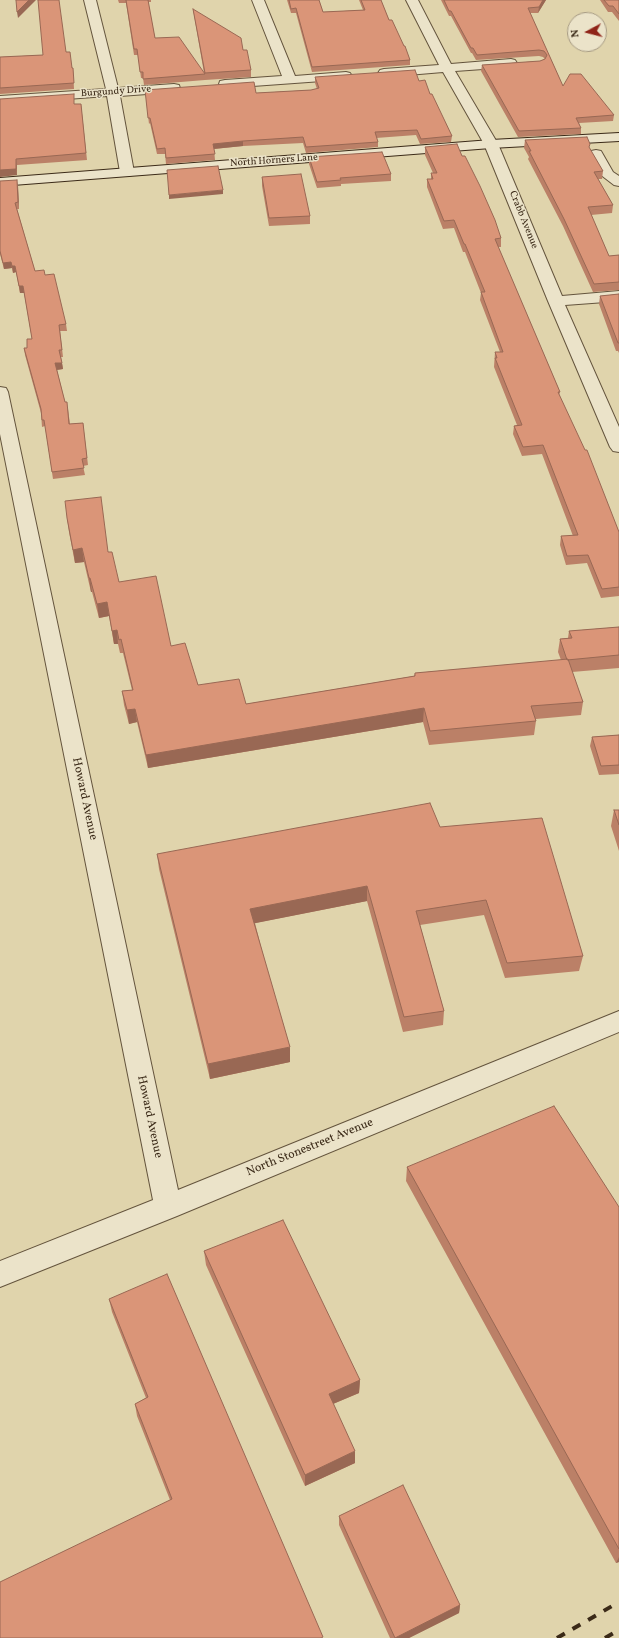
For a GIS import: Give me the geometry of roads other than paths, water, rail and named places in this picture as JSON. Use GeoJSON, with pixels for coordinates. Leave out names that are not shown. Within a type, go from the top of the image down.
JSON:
{"type":"FeatureCollection","features":[{"type":"Feature","properties":{"kind":"street"},"geometry":{"type":"LineString","coordinates":[[90,0],[113,92],[127,172]]}},
{"type":"Feature","properties":{"kind":"street"},"geometry":{"type":"LineString","coordinates":[[258,0],[290,80]]}},
{"type":"Feature","properties":{"kind":"street","name":"Crabb Avenue"},"geometry":{"type":"LineString","coordinates":[[413,0],[447,68],[491,144],[556,301],[619,447]]}},
{"type":"Feature","properties":{"kind":"street"},"geometry":{"type":"LineString","coordinates":[[212,85],[523,63]]}},
{"type":"Feature","properties":{"kind":"street","name":"Burgundy Drive"},"geometry":{"type":"LineString","coordinates":[[0,100],[188,87]]}},
{"type":"Feature","properties":{"kind":"street","name":"North Horners Lane"},"geometry":{"type":"LineString","coordinates":[[0,182],[491,144],[619,137]]}},
{"type":"Feature","properties":{"kind":"street"},"geometry":{"type":"LineString","coordinates":[[596,154],[608,175],[619,182]]}},
{"type":"Feature","properties":{"kind":"street"},"geometry":{"type":"LineString","coordinates":[[556,301],[619,296]]}},
{"type":"Feature","properties":{"kind":"street","name":"Howard Avenue"},"geometry":{"type":"LineString","coordinates":[[0,392],[168,1207]]}},
{"type":"Feature","properties":{"kind":"street","name":"North Stonestreet Avenue"},"geometry":{"type":"LineString","coordinates":[[0,1274],[168,1207],[619,1021]]}},
{"type":"Feature","properties":{"kind":"railway"},"geometry":{"type":"LineString","coordinates":[[557,1638],[619,1602]]}},
{"type":"Feature","properties":{"kind":"railway"},"geometry":{"type":"LineString","coordinates":[[605,1638],[619,1630]]}}]}
